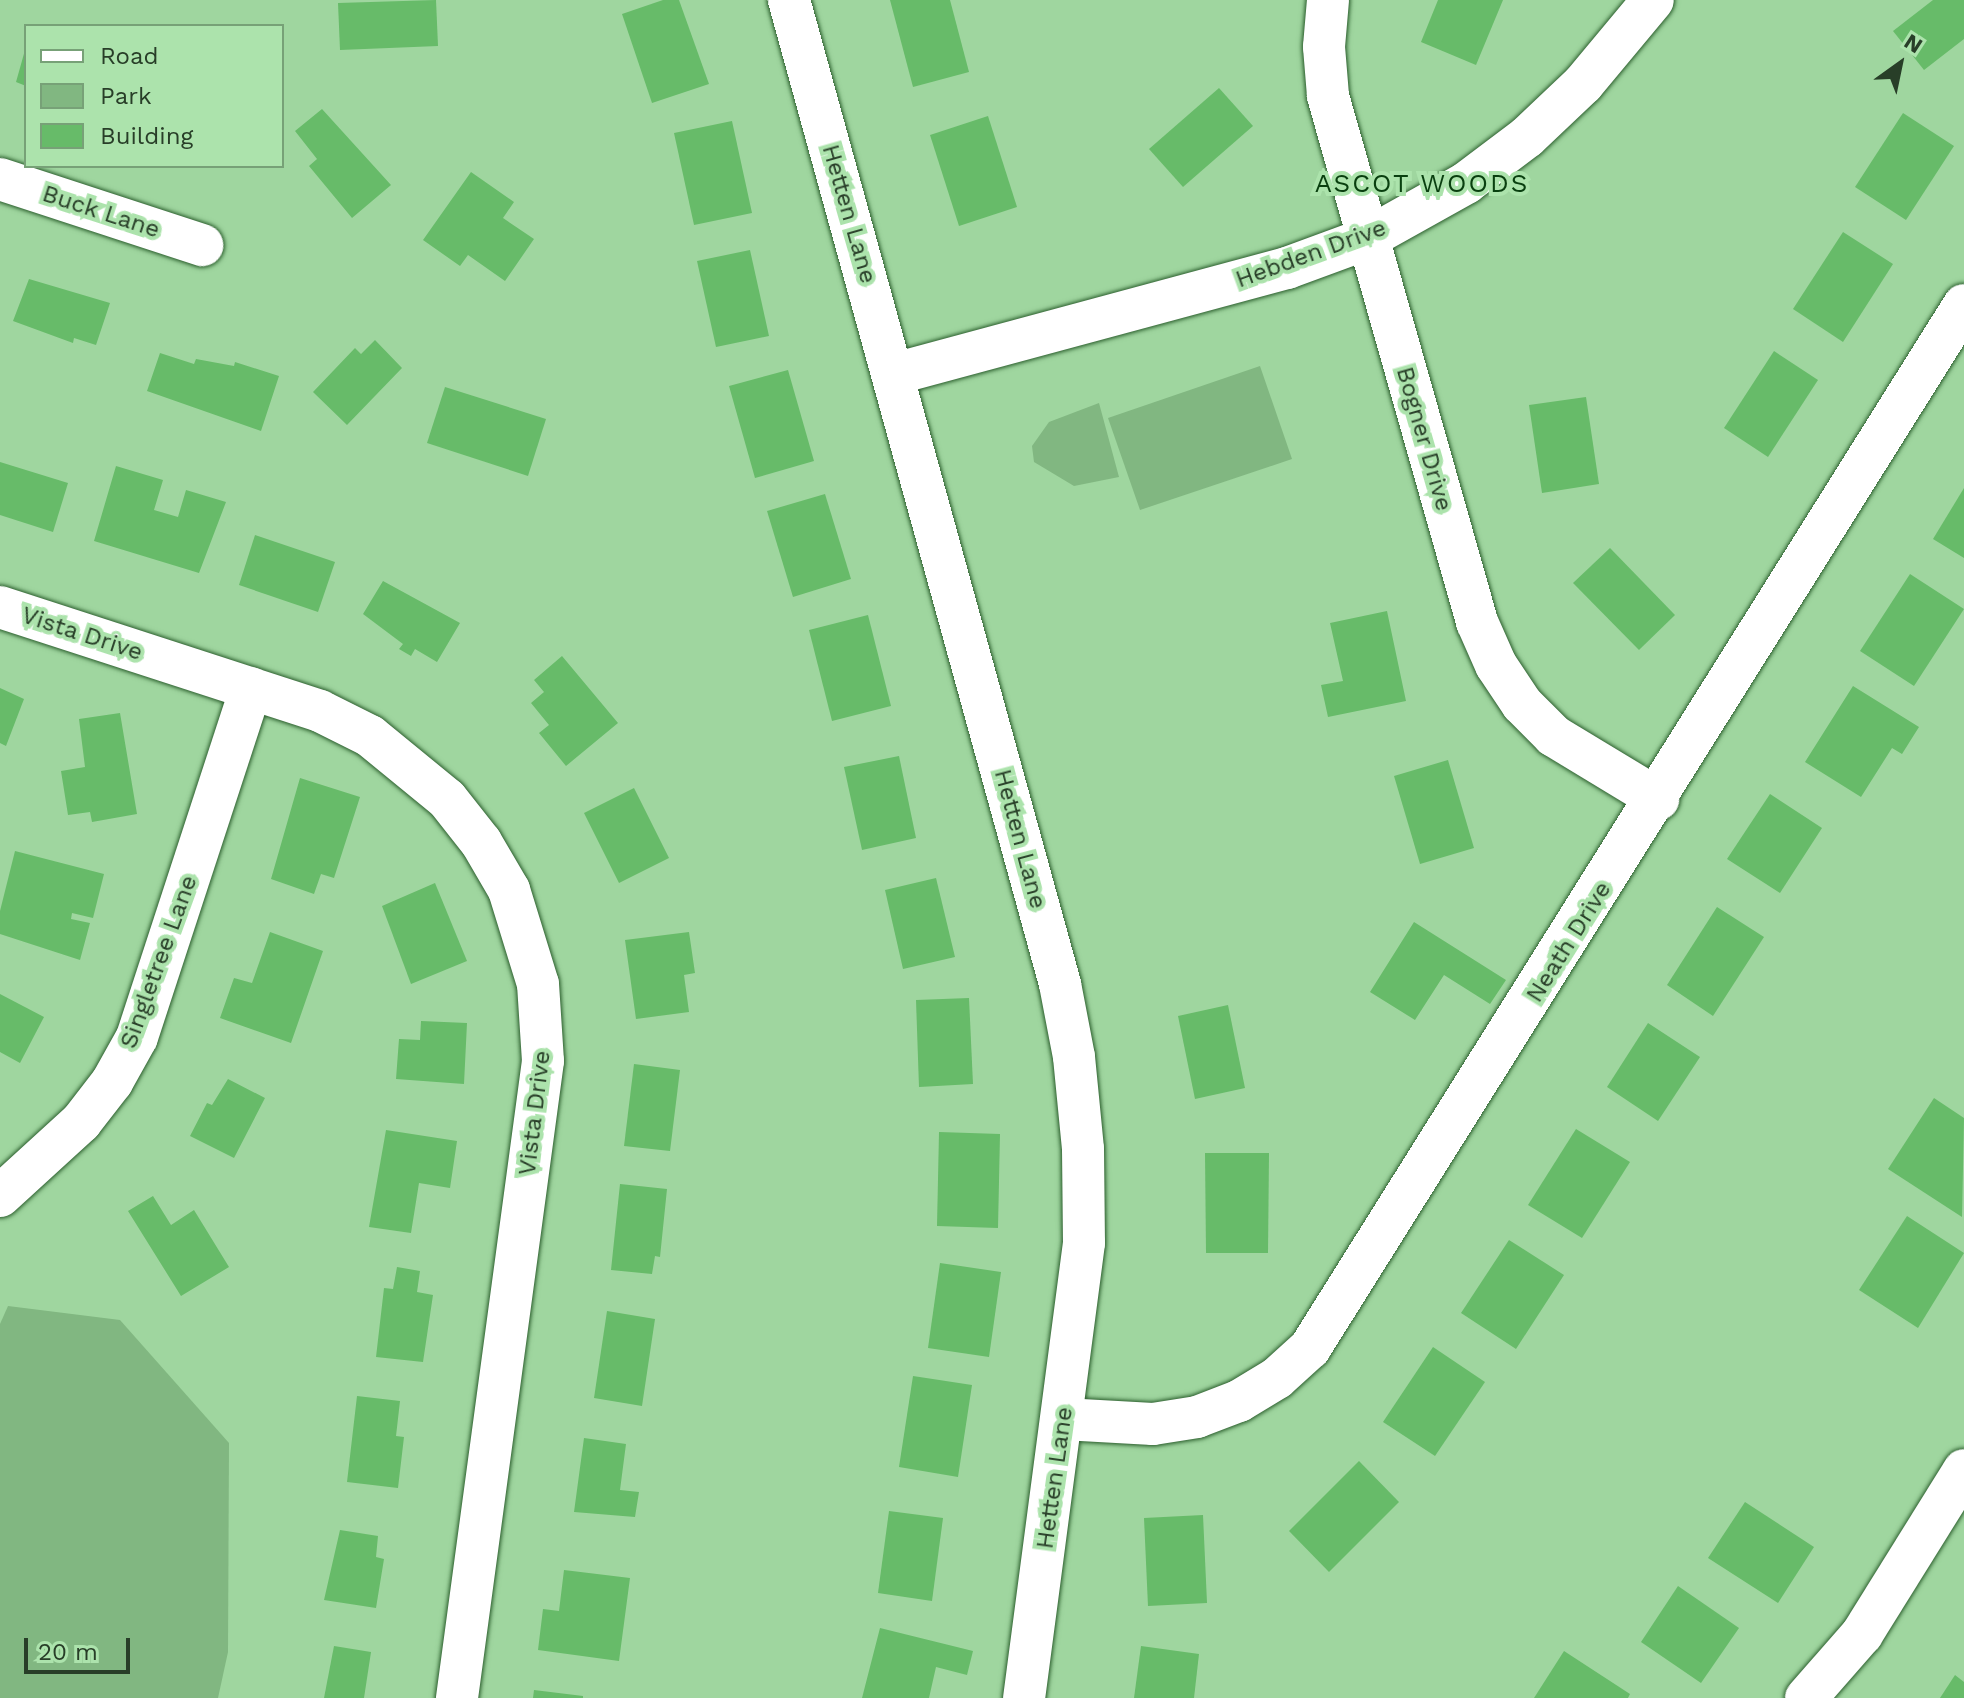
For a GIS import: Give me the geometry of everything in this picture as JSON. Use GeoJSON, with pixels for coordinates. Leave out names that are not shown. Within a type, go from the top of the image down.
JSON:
{"type":"FeatureCollection","features":[{"type":"Feature","properties":{"kind":"street","name":"Hetten Lane"},"geometry":{"type":"LineString","coordinates":[[789,0],[1056,968],[1074,1057],[1083,1149],[1084,1243],[1024,1698]]}},
{"type":"Feature","properties":{"kind":"street","name":"Bogner Drive"},"geometry":{"type":"LineString","coordinates":[[1328,0],[1324,47],[1328,96],[1366,239],[1477,622],[1496,665],[1522,704],[1554,736],[1658,799]]}},
{"type":"Feature","properties":{"kind":"street","name":"Hebden Drive"},"geometry":{"type":"LineString","coordinates":[[894,374],[1287,268],[1366,239],[1466,183],[1527,137],[1583,84],[1653,0]]}},
{"type":"Feature","properties":{"kind":"street","name":"Buck Lane"},"geometry":{"type":"LineString","coordinates":[[0,179],[202,245]]}},
{"type":"Feature","properties":{"kind":"street","name":"Neath Drive"},"geometry":{"type":"LineString","coordinates":[[1063,1419],[1153,1424],[1197,1417],[1239,1401],[1277,1378],[1310,1348],[1658,799],[1964,305]]}},
{"type":"Feature","properties":{"kind":"street","name":"Vista Drive"},"geometry":{"type":"LineString","coordinates":[[0,607],[320,711],[370,736],[447,799],[481,842],[509,890],[538,984],[543,1061],[457,1698]]}},
{"type":"Feature","properties":{"kind":"street","name":"Singletree Lane"},"geometry":{"type":"LineString","coordinates":[[0,1196],[81,1122],[112,1082],[137,1037],[251,688]]}},
{"type":"Feature","properties":{"kind":"street"},"geometry":{"type":"LineString","coordinates":[[1806,1698],[1862,1634],[1964,1470]]}},
{"type":"Feature","properties":{"kind":"green space"},"geometry":{"type":"Polygon","coordinates":[[[1260,366],[1292,459],[1140,510],[1108,418],[1260,366]]]}},
{"type":"Feature","properties":{"kind":"green space"},"geometry":{"type":"Polygon","coordinates":[[[1099,403],[1119,477],[1074,486],[1034,462],[1032,446],[1049,422],[1099,403]]]}},
{"type":"Feature","properties":{"kind":"green space"},"geometry":{"type":"Polygon","coordinates":[[[8,1306],[120,1320],[229,1443],[228,1652],[218,1698],[0,1698],[0,1324],[8,1306]]]}},
{"type":"Feature","properties":{"kind":"building"},"geometry":{"type":"Polygon","coordinates":[[[436,0],[438,46],[340,50],[338,3],[436,0]]]}},
{"type":"Feature","properties":{"kind":"building"},"geometry":{"type":"Polygon","coordinates":[[[663,0],[679,0],[709,84],[652,103],[622,14],[663,0]]]}},
{"type":"Feature","properties":{"kind":"building"},"geometry":{"type":"Polygon","coordinates":[[[890,0],[950,0],[969,72],[913,87],[890,0]]]}},
{"type":"Feature","properties":{"kind":"building"},"geometry":{"type":"Polygon","coordinates":[[[1438,0],[1503,0],[1476,65],[1421,42],[1438,0]]]}},
{"type":"Feature","properties":{"kind":"building"},"geometry":{"type":"Polygon","coordinates":[[[1933,0],[1964,0],[1964,39],[1924,70],[1893,31],[1933,0]]]}},
{"type":"Feature","properties":{"kind":"building"},"geometry":{"type":"Polygon","coordinates":[[[24,54],[24,85],[16,82],[24,54]]]}},
{"type":"Feature","properties":{"kind":"building"},"geometry":{"type":"Polygon","coordinates":[[[1219,88],[1253,126],[1183,187],[1149,149],[1219,88]]]}},
{"type":"Feature","properties":{"kind":"building"},"geometry":{"type":"Polygon","coordinates":[[[322,109],[391,185],[352,218],[309,166],[317,159],[295,131],[322,109]]]}},
{"type":"Feature","properties":{"kind":"building"},"geometry":{"type":"Polygon","coordinates":[[[1903,113],[1954,146],[1906,220],[1855,187],[1903,113]]]}},
{"type":"Feature","properties":{"kind":"building"},"geometry":{"type":"Polygon","coordinates":[[[988,116],[1017,207],[959,226],[930,135],[988,116]]]}},
{"type":"Feature","properties":{"kind":"building"},"geometry":{"type":"Polygon","coordinates":[[[732,121],[752,213],[694,225],[674,133],[732,121]]]}},
{"type":"Feature","properties":{"kind":"building"},"geometry":{"type":"Polygon","coordinates":[[[471,172],[514,202],[503,218],[534,239],[505,281],[468,255],[460,266],[423,240],[471,172]]]}},
{"type":"Feature","properties":{"kind":"building"},"geometry":{"type":"Polygon","coordinates":[[[1843,232],[1893,264],[1843,342],[1793,309],[1843,232]]]}},
{"type":"Feature","properties":{"kind":"building"},"geometry":{"type":"Polygon","coordinates":[[[750,250],[769,336],[716,347],[697,261],[750,250]]]}},
{"type":"Feature","properties":{"kind":"building"},"geometry":{"type":"Polygon","coordinates":[[[29,279],[110,303],[96,345],[74,338],[73,343],[13,321],[29,279]]]}},
{"type":"Feature","properties":{"kind":"building"},"geometry":{"type":"Polygon","coordinates":[[[375,340],[402,368],[347,425],[313,392],[355,348],[361,354],[375,340]]]}},
{"type":"Feature","properties":{"kind":"building"},"geometry":{"type":"Polygon","coordinates":[[[1774,351],[1818,380],[1768,457],[1724,428],[1774,351]]]}},
{"type":"Feature","properties":{"kind":"building"},"geometry":{"type":"Polygon","coordinates":[[[160,353],[194,364],[196,359],[234,366],[235,362],[279,376],[261,431],[147,391],[160,353]]]}},
{"type":"Feature","properties":{"kind":"building"},"geometry":{"type":"Polygon","coordinates":[[[788,370],[814,461],[755,478],[729,386],[788,370]]]}},
{"type":"Feature","properties":{"kind":"building"},"geometry":{"type":"Polygon","coordinates":[[[445,387],[546,419],[528,476],[427,443],[445,387]]]}},
{"type":"Feature","properties":{"kind":"building"},"geometry":{"type":"Polygon","coordinates":[[[1586,397],[1599,484],[1542,493],[1529,405],[1586,397]]]}},
{"type":"Feature","properties":{"kind":"building"},"geometry":{"type":"Polygon","coordinates":[[[0,462],[68,483],[53,532],[0,515],[0,462]]]}},
{"type":"Feature","properties":{"kind":"building"},"geometry":{"type":"Polygon","coordinates":[[[116,466],[163,480],[154,510],[178,517],[186,490],[226,502],[199,573],[94,541],[116,466]]]}},
{"type":"Feature","properties":{"kind":"building"},"geometry":{"type":"Polygon","coordinates":[[[1964,488],[1964,558],[1933,539],[1964,488]]]}},
{"type":"Feature","properties":{"kind":"building"},"geometry":{"type":"Polygon","coordinates":[[[825,494],[851,579],[793,597],[767,511],[825,494]]]}},
{"type":"Feature","properties":{"kind":"building"},"geometry":{"type":"Polygon","coordinates":[[[255,535],[335,562],[318,612],[239,585],[255,535]]]}},
{"type":"Feature","properties":{"kind":"building"},"geometry":{"type":"Polygon","coordinates":[[[1610,548],[1675,615],[1639,650],[1573,583],[1610,548]]]}},
{"type":"Feature","properties":{"kind":"building"},"geometry":{"type":"Polygon","coordinates":[[[1910,574],[1964,609],[1914,686],[1860,651],[1910,574]]]}},
{"type":"Feature","properties":{"kind":"building"},"geometry":{"type":"Polygon","coordinates":[[[383,581],[460,623],[437,662],[415,649],[411,656],[399,649],[403,644],[363,614],[383,581]]]}},
{"type":"Feature","properties":{"kind":"building"},"geometry":{"type":"Polygon","coordinates":[[[1387,611],[1406,701],[1328,717],[1321,685],[1343,681],[1330,623],[1387,611]]]}},
{"type":"Feature","properties":{"kind":"building"},"geometry":{"type":"Polygon","coordinates":[[[868,615],[891,706],[832,721],[809,630],[868,615]]]}},
{"type":"Feature","properties":{"kind":"building"},"geometry":{"type":"Polygon","coordinates":[[[562,656],[618,723],[566,766],[539,733],[549,725],[531,703],[544,692],[534,680],[562,656]]]}},
{"type":"Feature","properties":{"kind":"building"},"geometry":{"type":"Polygon","coordinates":[[[1853,686],[1919,727],[1902,754],[1892,748],[1861,797],[1805,762],[1853,686]]]}},
{"type":"Feature","properties":{"kind":"building"},"geometry":{"type":"Polygon","coordinates":[[[0,688],[24,699],[6,746],[0,743],[0,688]]]}},
{"type":"Feature","properties":{"kind":"building"},"geometry":{"type":"Polygon","coordinates":[[[120,713],[137,814],[92,822],[90,812],[68,815],[61,771],[85,767],[79,719],[120,713]]]}},
{"type":"Feature","properties":{"kind":"building"},"geometry":{"type":"Polygon","coordinates":[[[899,756],[916,838],[862,850],[844,767],[899,756]]]}},
{"type":"Feature","properties":{"kind":"building"},"geometry":{"type":"Polygon","coordinates":[[[1448,760],[1474,848],[1420,864],[1394,776],[1448,760]]]}},
{"type":"Feature","properties":{"kind":"building"},"geometry":{"type":"Polygon","coordinates":[[[300,778],[360,797],[334,878],[321,874],[314,894],[271,879],[300,778]]]}},
{"type":"Feature","properties":{"kind":"building"},"geometry":{"type":"Polygon","coordinates":[[[634,788],[669,858],[619,883],[584,813],[634,788]]]}},
{"type":"Feature","properties":{"kind":"building"},"geometry":{"type":"Polygon","coordinates":[[[1770,794],[1822,828],[1780,893],[1727,859],[1770,794]]]}},
{"type":"Feature","properties":{"kind":"building"},"geometry":{"type":"Polygon","coordinates":[[[15,851],[104,874],[93,918],[72,913],[71,919],[90,923],[80,960],[0,934],[0,911],[15,851]]]}},
{"type":"Feature","properties":{"kind":"building"},"geometry":{"type":"Polygon","coordinates":[[[936,878],[955,957],[903,969],[885,890],[936,878]]]}},
{"type":"Feature","properties":{"kind":"building"},"geometry":{"type":"Polygon","coordinates":[[[435,883],[467,961],[411,984],[382,906],[435,883]]]}},
{"type":"Feature","properties":{"kind":"building"},"geometry":{"type":"Polygon","coordinates":[[[1717,907],[1764,937],[1713,1016],[1667,985],[1717,907]]]}},
{"type":"Feature","properties":{"kind":"building"},"geometry":{"type":"Polygon","coordinates":[[[1414,922],[1506,980],[1490,1004],[1444,975],[1415,1020],[1370,992],[1414,922]]]}},
{"type":"Feature","properties":{"kind":"building"},"geometry":{"type":"Polygon","coordinates":[[[270,932],[323,951],[291,1043],[220,1018],[234,978],[252,983],[270,932]]]}},
{"type":"Feature","properties":{"kind":"building"},"geometry":{"type":"Polygon","coordinates":[[[689,932],[695,973],[684,975],[689,1012],[636,1019],[625,940],[689,932]]]}},
{"type":"Feature","properties":{"kind":"building"},"geometry":{"type":"Polygon","coordinates":[[[0,994],[44,1017],[20,1063],[0,1052],[0,994]]]}},
{"type":"Feature","properties":{"kind":"building"},"geometry":{"type":"Polygon","coordinates":[[[969,998],[973,1084],[919,1087],[916,1000],[969,998]]]}},
{"type":"Feature","properties":{"kind":"building"},"geometry":{"type":"Polygon","coordinates":[[[1228,1005],[1245,1088],[1195,1099],[1178,1016],[1228,1005]]]}},
{"type":"Feature","properties":{"kind":"building"},"geometry":{"type":"Polygon","coordinates":[[[421,1021],[467,1023],[464,1084],[396,1079],[399,1039],[420,1040],[421,1021]]]}},
{"type":"Feature","properties":{"kind":"building"},"geometry":{"type":"Polygon","coordinates":[[[1648,1023],[1700,1057],[1658,1121],[1607,1087],[1648,1023]]]}},
{"type":"Feature","properties":{"kind":"building"},"geometry":{"type":"Polygon","coordinates":[[[634,1064],[680,1070],[670,1151],[624,1146],[634,1064]]]}},
{"type":"Feature","properties":{"kind":"building"},"geometry":{"type":"Polygon","coordinates":[[[228,1079],[265,1098],[234,1158],[190,1136],[207,1103],[212,1105],[228,1079]]]}},
{"type":"Feature","properties":{"kind":"building"},"geometry":{"type":"Polygon","coordinates":[[[1934,1098],[1964,1118],[1962,1217],[1888,1169],[1934,1098]]]}},
{"type":"Feature","properties":{"kind":"building"},"geometry":{"type":"Polygon","coordinates":[[[1576,1129],[1630,1162],[1582,1238],[1528,1205],[1576,1129]]]}},
{"type":"Feature","properties":{"kind":"building"},"geometry":{"type":"Polygon","coordinates":[[[386,1130],[457,1141],[450,1188],[419,1183],[411,1233],[369,1227],[386,1130]]]}},
{"type":"Feature","properties":{"kind":"building"},"geometry":{"type":"Polygon","coordinates":[[[939,1132],[1000,1134],[998,1228],[937,1226],[939,1132]]]}},
{"type":"Feature","properties":{"kind":"building"},"geometry":{"type":"Polygon","coordinates":[[[1205,1153],[1269,1153],[1268,1253],[1206,1253],[1205,1153]]]}},
{"type":"Feature","properties":{"kind":"building"},"geometry":{"type":"Polygon","coordinates":[[[620,1184],[667,1189],[660,1257],[655,1256],[652,1274],[611,1270],[620,1184]]]}},
{"type":"Feature","properties":{"kind":"building"},"geometry":{"type":"Polygon","coordinates":[[[153,1196],[171,1225],[194,1210],[229,1267],[181,1296],[128,1211],[153,1196]]]}},
{"type":"Feature","properties":{"kind":"building"},"geometry":{"type":"Polygon","coordinates":[[[1907,1216],[1964,1253],[1918,1328],[1859,1290],[1907,1216]]]}},
{"type":"Feature","properties":{"kind":"building"},"geometry":{"type":"Polygon","coordinates":[[[1509,1240],[1564,1275],[1516,1349],[1461,1313],[1509,1240]]]}},
{"type":"Feature","properties":{"kind":"building"},"geometry":{"type":"Polygon","coordinates":[[[940,1263],[1001,1272],[989,1357],[928,1348],[940,1263]]]}},
{"type":"Feature","properties":{"kind":"building"},"geometry":{"type":"Polygon","coordinates":[[[397,1267],[420,1271],[417,1292],[433,1295],[423,1362],[376,1357],[384,1288],[393,1289],[397,1267]]]}},
{"type":"Feature","properties":{"kind":"building"},"geometry":{"type":"Polygon","coordinates":[[[607,1311],[655,1319],[642,1406],[594,1398],[607,1311]]]}},
{"type":"Feature","properties":{"kind":"building"},"geometry":{"type":"Polygon","coordinates":[[[1433,1347],[1485,1382],[1435,1456],[1383,1422],[1433,1347]]]}},
{"type":"Feature","properties":{"kind":"building"},"geometry":{"type":"Polygon","coordinates":[[[913,1376],[972,1385],[958,1477],[899,1467],[913,1376]]]}},
{"type":"Feature","properties":{"kind":"building"},"geometry":{"type":"Polygon","coordinates":[[[357,1396],[400,1401],[396,1436],[404,1437],[398,1488],[347,1482],[357,1396]]]}},
{"type":"Feature","properties":{"kind":"building"},"geometry":{"type":"Polygon","coordinates":[[[584,1438],[626,1444],[620,1490],[639,1492],[635,1517],[574,1512],[584,1438]]]}},
{"type":"Feature","properties":{"kind":"building"},"geometry":{"type":"Polygon","coordinates":[[[1359,1461],[1399,1502],[1329,1572],[1289,1531],[1359,1461]]]}},
{"type":"Feature","properties":{"kind":"building"},"geometry":{"type":"Polygon","coordinates":[[[1745,1502],[1814,1547],[1778,1603],[1708,1558],[1745,1502]]]}},
{"type":"Feature","properties":{"kind":"building"},"geometry":{"type":"Polygon","coordinates":[[[889,1511],[943,1518],[932,1601],[878,1593],[889,1511]]]}},
{"type":"Feature","properties":{"kind":"building"},"geometry":{"type":"Polygon","coordinates":[[[1203,1515],[1207,1603],[1148,1606],[1144,1518],[1203,1515]]]}},
{"type":"Feature","properties":{"kind":"building"},"geometry":{"type":"Polygon","coordinates":[[[340,1530],[378,1536],[376,1557],[384,1559],[376,1608],[324,1600],[340,1530]]]}},
{"type":"Feature","properties":{"kind":"building"},"geometry":{"type":"Polygon","coordinates":[[[564,1570],[630,1578],[619,1661],[538,1650],[543,1609],[559,1611],[564,1570]]]}},
{"type":"Feature","properties":{"kind":"building"},"geometry":{"type":"Polygon","coordinates":[[[1678,1586],[1739,1628],[1701,1683],[1641,1642],[1678,1586]]]}},
{"type":"Feature","properties":{"kind":"building"},"geometry":{"type":"Polygon","coordinates":[[[880,1628],[973,1651],[967,1675],[936,1667],[929,1698],[862,1698],[880,1628]]]}},
{"type":"Feature","properties":{"kind":"building"},"geometry":{"type":"Polygon","coordinates":[[[334,1646],[371,1652],[364,1698],[324,1698],[334,1646]]]}},
{"type":"Feature","properties":{"kind":"building"},"geometry":{"type":"Polygon","coordinates":[[[1141,1646],[1199,1654],[1194,1698],[1134,1698],[1141,1646]]]}},
{"type":"Feature","properties":{"kind":"building"},"geometry":{"type":"Polygon","coordinates":[[[1564,1651],[1630,1694],[1628,1698],[1534,1698],[1564,1651]]]}},
{"type":"Feature","properties":{"kind":"building"},"geometry":{"type":"Polygon","coordinates":[[[1955,1675],[1964,1682],[1964,1698],[1940,1698],[1955,1675]]]}},
{"type":"Feature","properties":{"kind":"building"},"geometry":{"type":"Polygon","coordinates":[[[534,1690],[583,1696],[583,1698],[533,1698],[534,1690]]]}},
{"type":"Feature","properties":{"kind":"district","name":"ASCOT WOODS"},"geometry":{"type":"Point","coordinates":[1422,184]}}]}
